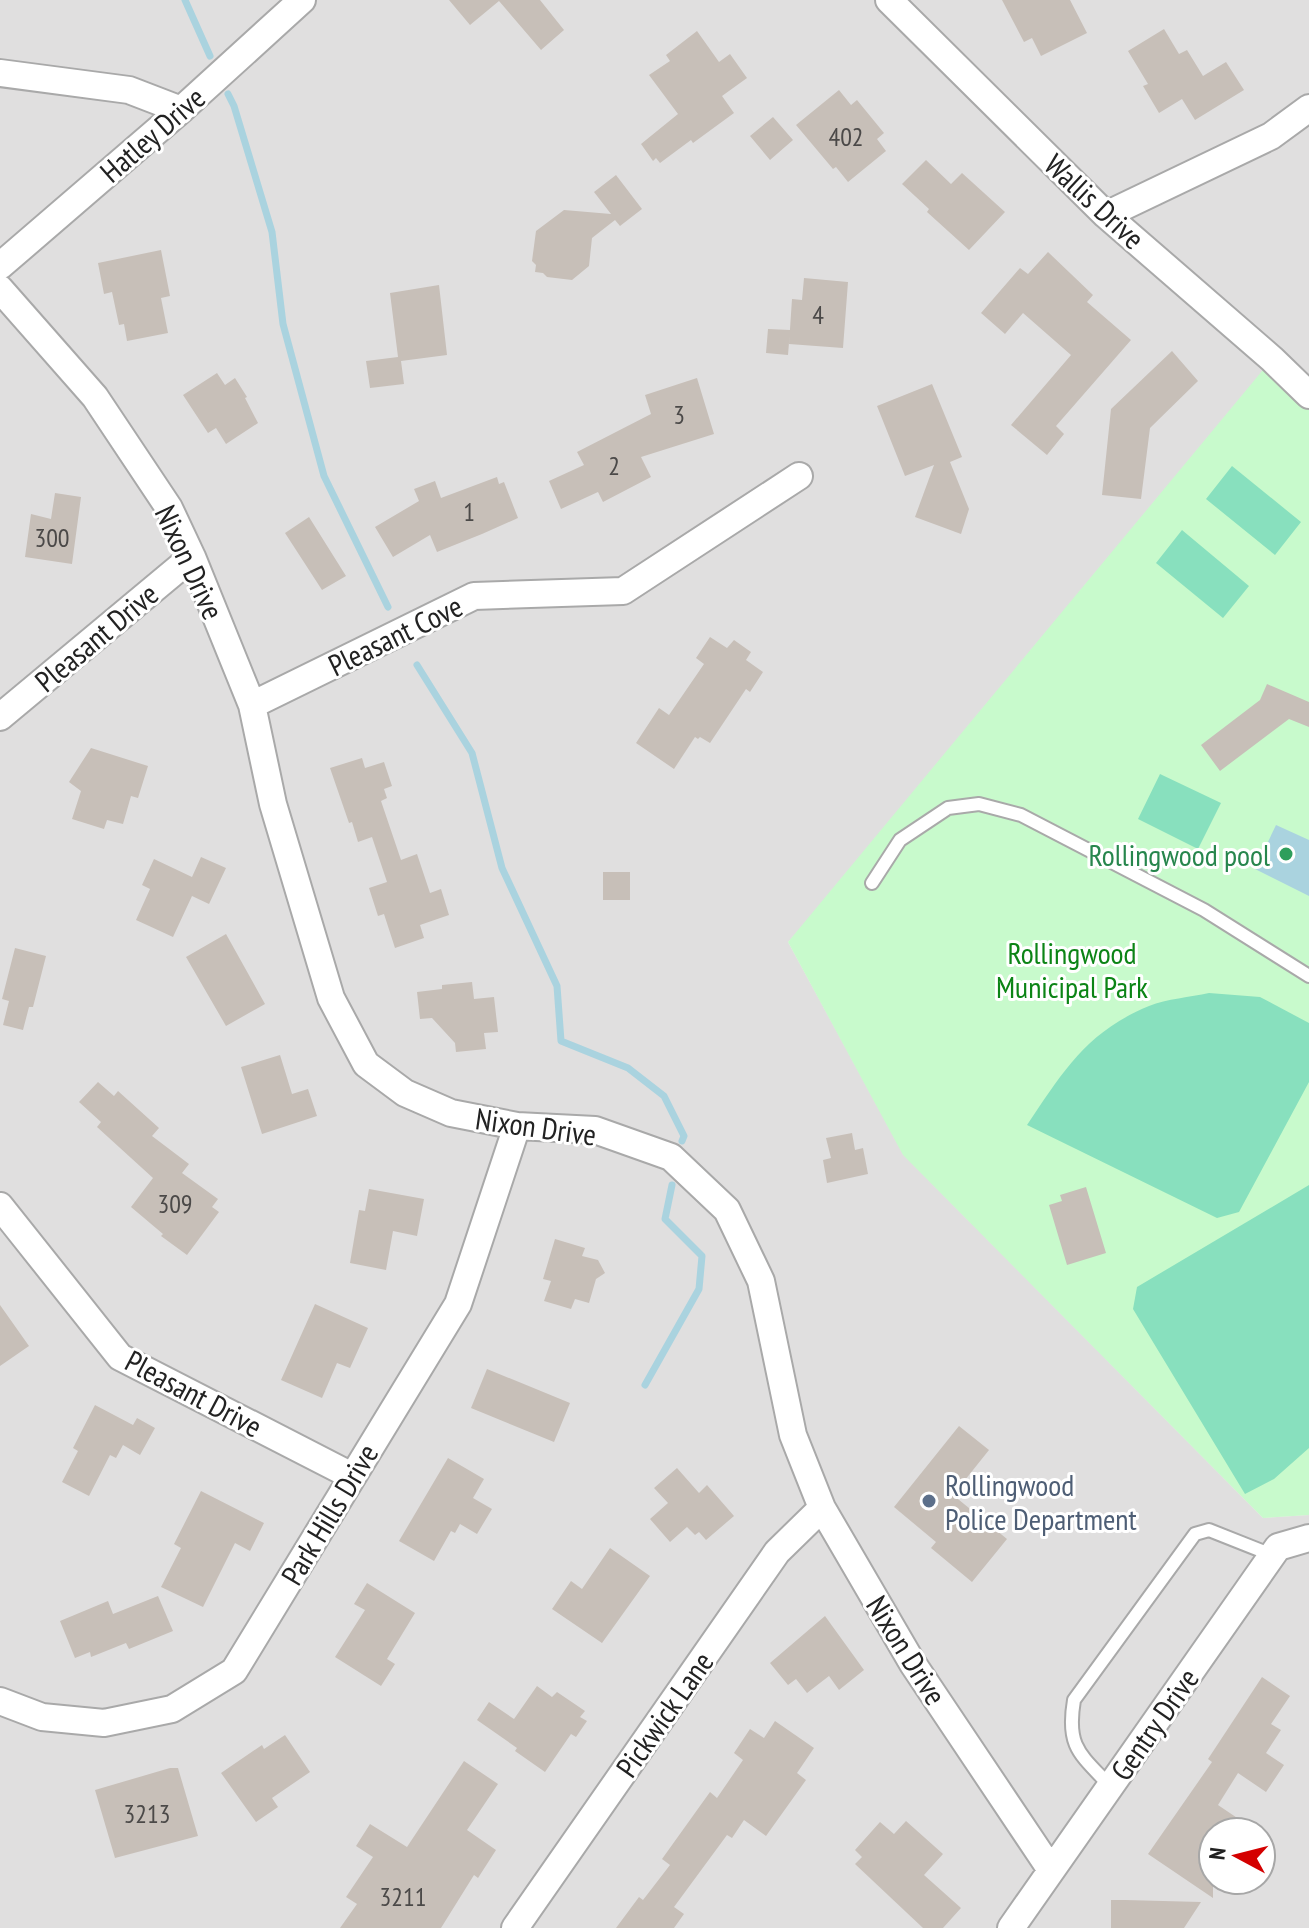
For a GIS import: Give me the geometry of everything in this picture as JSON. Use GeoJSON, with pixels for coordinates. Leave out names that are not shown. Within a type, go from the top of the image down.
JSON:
{"type":"FeatureCollection","features":[{"type":"Feature","properties":{"kind":"street","name":"Hatley Drive"},"geometry":{"type":"LineString","coordinates":[[0,266],[181,110],[302,0]]}},
{"type":"Feature","properties":{"kind":"street","name":"Wallis Drive"},"geometry":{"type":"LineString","coordinates":[[893,1],[1106,215],[1309,395]]}},
{"type":"Feature","properties":{"kind":"street"},"geometry":{"type":"LineString","coordinates":[[0,73],[129,90],[181,110]]}},
{"type":"Feature","properties":{"kind":"street"},"geometry":{"type":"LineString","coordinates":[[1106,215],[1271,136],[1309,108]]}},
{"type":"Feature","properties":{"kind":"street","name":"Nixon Drive"},"geometry":{"type":"LineString","coordinates":[[0,289],[95,397],[169,508],[252,705],[273,804],[331,998],[366,1064],[405,1093],[451,1113],[517,1126],[595,1130],[671,1157],[727,1210],[761,1281],[793,1435],[822,1508],[913,1664],[1051,1870]]}},
{"type":"Feature","properties":{"kind":"street","name":"Pleasant Cove"},"geometry":{"type":"LineString","coordinates":[[252,705],[474,596],[623,591],[799,476]]}},
{"type":"Feature","properties":{"kind":"street","name":"Pleasant Drive"},"geometry":{"type":"LineString","coordinates":[[0,717],[192,557]]}},
{"type":"Feature","properties":{"kind":"street","name":"Park Hills Drive"},"geometry":{"type":"LineString","coordinates":[[0,1701],[42,1717],[104,1723],[172,1709],[234,1671],[458,1304],[517,1126]]}},
{"type":"Feature","properties":{"kind":"street","name":"Pleasant Drive"},"geometry":{"type":"LineString","coordinates":[[0,1206],[120,1357],[352,1476]]}},
{"type":"Feature","properties":{"kind":"street","name":"Pickwick Lane"},"geometry":{"type":"LineString","coordinates":[[515,1928],[777,1552],[822,1508]]}},
{"type":"Feature","properties":{"kind":"street","name":"Gentry Drive"},"geometry":{"type":"LineString","coordinates":[[1011,1928],[1278,1547],[1309,1538]]}},
{"type":"Feature","properties":{"kind":"lane"},"geometry":{"type":"LineString","coordinates":[[872,883],[900,840],[948,808],[979,804],[1021,815],[1204,910],[1309,976]]}},
{"type":"Feature","properties":{"kind":"lane"},"geometry":{"type":"LineString","coordinates":[[1110,1786],[1076,1750],[1070,1723],[1074,1700],[1195,1534],[1209,1530],[1272,1555]]}},
{"type":"Feature","properties":{"kind":"shaded area"},"geometry":{"type":"Polygon","coordinates":[[[0,0],[1309,0],[1309,392],[788,942],[904,1155],[1263,1518],[1309,1515],[1309,1928],[0,1928],[0,0]]]}},
{"type":"Feature","properties":{"kind":"green space","name":"Rollingwood Municipal Park"},"geometry":{"type":"Polygon","coordinates":[[[1272,359],[1309,395],[1309,1515],[1263,1518],[903,1155],[788,942],[1272,359]]]}},
{"type":"Feature","properties":{"kind":"green space"},"geometry":{"type":"Polygon","coordinates":[[[1232,466],[1301,522],[1275,555],[1206,499],[1232,466]]]}},
{"type":"Feature","properties":{"kind":"green space"},"geometry":{"type":"Polygon","coordinates":[[[1182,530],[1249,586],[1223,618],[1156,563],[1182,530]]]}},
{"type":"Feature","properties":{"kind":"green space"},"geometry":{"type":"Polygon","coordinates":[[[1160,774],[1221,803],[1198,849],[1138,819],[1160,774]]]}},
{"type":"Feature","properties":{"kind":"green space"},"geometry":{"type":"Polygon","coordinates":[[[1209,993],[1260,997],[1309,1023],[1309,1082],[1239,1212],[1217,1218],[1027,1125],[1078,1055],[1108,1028],[1149,1006],[1209,993]]]}},
{"type":"Feature","properties":{"kind":"green space"},"geometry":{"type":"Polygon","coordinates":[[[1309,1185],[1309,1448],[1274,1479],[1245,1494],[1133,1309],[1137,1287],[1309,1185]]]}},
{"type":"Feature","properties":{"kind":"water","name":"Rollingwood pool"},"geometry":{"type":"Polygon","coordinates":[[[1276,825],[1309,840],[1309,896],[1255,869],[1276,825]]]}},
{"type":"Feature","properties":{"kind":"building"},"geometry":{"type":"Polygon","coordinates":[[[449,0],[540,0],[564,30],[541,50],[499,1],[470,25],[449,0]]]}},
{"type":"Feature","properties":{"kind":"building"},"geometry":{"type":"Polygon","coordinates":[[[1002,0],[1070,0],[1087,33],[1041,56],[1032,38],[1024,42],[1002,0]]]}},
{"type":"Feature","properties":{"kind":"building"},"geometry":{"type":"Polygon","coordinates":[[[1164,29],[1179,54],[1187,50],[1203,76],[1226,62],[1244,90],[1195,120],[1182,99],[1159,113],[1143,86],[1148,84],[1128,51],[1164,29]]]}},
{"type":"Feature","properties":{"kind":"building"},"geometry":{"type":"Polygon","coordinates":[[[697,31],[719,62],[730,54],[747,78],[722,96],[734,113],[660,163],[656,158],[653,161],[641,144],[678,114],[649,75],[670,61],[666,55],[697,31]]]}},
{"type":"Feature","properties":{"kind":"building"},"geometry":{"type":"Polygon","coordinates":[[[839,90],[851,105],[857,100],[884,133],[877,139],[886,151],[848,182],[796,125],[839,90]]]}},
{"type":"Feature","properties":{"kind":"building"},"geometry":{"type":"Polygon","coordinates":[[[773,117],[793,140],[770,160],[750,136],[773,117]]]}},
{"type":"Feature","properties":{"kind":"building"},"geometry":{"type":"Polygon","coordinates":[[[926,160],[951,184],[962,173],[1005,212],[969,250],[927,212],[929,209],[902,184],[926,160]]]}},
{"type":"Feature","properties":{"kind":"building"},"geometry":{"type":"Polygon","coordinates":[[[616,175],[642,209],[620,226],[615,220],[592,238],[589,266],[572,280],[535,272],[536,265],[532,261],[536,231],[564,210],[611,214],[594,192],[616,175]]]}},
{"type":"Feature","properties":{"kind":"building"},"geometry":{"type":"Polygon","coordinates":[[[161,250],[170,296],[161,298],[168,333],[127,341],[124,324],[119,325],[112,292],[104,294],[98,263],[161,250]]]}},
{"type":"Feature","properties":{"kind":"building"},"geometry":{"type":"Polygon","coordinates":[[[1048,252],[1093,295],[1087,302],[1131,340],[1056,426],[1064,434],[1047,455],[1011,425],[1071,355],[1023,313],[1005,334],[981,313],[1020,268],[1028,274],[1048,252]]]}},
{"type":"Feature","properties":{"kind":"building"},"geometry":{"type":"Polygon","coordinates":[[[804,278],[848,282],[843,348],[789,344],[792,299],[802,300],[804,278]]]}},
{"type":"Feature","properties":{"kind":"building"},"geometry":{"type":"Polygon","coordinates":[[[439,285],[447,355],[401,361],[404,384],[370,388],[366,361],[398,357],[390,293],[439,285]]]}},
{"type":"Feature","properties":{"kind":"building"},"geometry":{"type":"Polygon","coordinates":[[[768,329],[790,330],[788,355],[766,353],[768,329]]]}},
{"type":"Feature","properties":{"kind":"building"},"geometry":{"type":"Polygon","coordinates":[[[1172,351],[1198,381],[1150,428],[1141,499],[1102,495],[1111,409],[1172,351]]]}},
{"type":"Feature","properties":{"kind":"building"},"geometry":{"type":"Polygon","coordinates":[[[217,373],[225,385],[235,378],[258,423],[226,444],[216,428],[208,433],[183,395],[217,373]]]}},
{"type":"Feature","properties":{"kind":"building"},"geometry":{"type":"Polygon","coordinates":[[[697,378],[714,434],[641,457],[651,477],[603,502],[598,492],[561,509],[549,481],[584,465],[577,452],[651,414],[645,395],[697,378]]]}},
{"type":"Feature","properties":{"kind":"building"},"geometry":{"type":"Polygon","coordinates":[[[932,384],[962,457],[950,462],[969,509],[961,534],[915,517],[934,465],[905,476],[877,406],[932,384]]]}},
{"type":"Feature","properties":{"kind":"building"},"geometry":{"type":"Polygon","coordinates":[[[497,477],[499,484],[504,482],[518,518],[482,534],[437,552],[430,535],[393,557],[375,527],[419,501],[414,489],[435,481],[441,498],[497,477]]]}},
{"type":"Feature","properties":{"kind":"building"},"geometry":{"type":"Polygon","coordinates":[[[55,493],[81,497],[72,564],[25,557],[31,514],[51,519],[55,493]]]}},
{"type":"Feature","properties":{"kind":"building"},"geometry":{"type":"Polygon","coordinates":[[[309,517],[346,576],[322,590],[285,533],[309,517]]]}},
{"type":"Feature","properties":{"kind":"building"},"geometry":{"type":"Polygon","coordinates":[[[710,637],[727,648],[734,640],[751,652],[746,660],[763,672],[750,692],[746,689],[710,743],[695,737],[674,769],[636,743],[659,708],[669,715],[704,664],[696,658],[710,637]]]}},
{"type":"Feature","properties":{"kind":"building"},"geometry":{"type":"Polygon","coordinates":[[[1267,684],[1309,702],[1309,727],[1289,719],[1220,771],[1201,745],[1260,700],[1267,684]]]}},
{"type":"Feature","properties":{"kind":"building"},"geometry":{"type":"Polygon","coordinates":[[[91,748],[148,766],[138,798],[131,796],[123,824],[107,820],[104,829],[72,819],[81,791],[69,782],[91,748]]]}},
{"type":"Feature","properties":{"kind":"building"},"geometry":{"type":"Polygon","coordinates":[[[362,758],[365,768],[384,762],[392,786],[384,789],[387,798],[381,801],[401,860],[417,854],[430,893],[441,889],[449,915],[420,925],[424,938],[395,948],[384,914],[378,916],[369,888],[387,882],[372,837],[358,842],[330,768],[362,758]]]}},
{"type":"Feature","properties":{"kind":"building"},"geometry":{"type":"Polygon","coordinates":[[[201,857],[226,868],[209,904],[192,896],[173,937],[136,920],[150,889],[142,885],[154,859],[192,877],[201,857]]]}},
{"type":"Feature","properties":{"kind":"building"},"geometry":{"type":"Polygon","coordinates":[[[603,872],[630,872],[630,900],[603,900],[603,872]]]}},
{"type":"Feature","properties":{"kind":"building"},"geometry":{"type":"Polygon","coordinates":[[[226,934],[265,1004],[226,1026],[186,957],[226,934]]]}},
{"type":"Feature","properties":{"kind":"building"},"geometry":{"type":"Polygon","coordinates":[[[15,948],[46,956],[33,1007],[29,1007],[23,1030],[3,1025],[9,1001],[2,999],[15,948]]]}},
{"type":"Feature","properties":{"kind":"building"},"geometry":{"type":"Polygon","coordinates":[[[472,982],[474,999],[494,997],[498,1032],[484,1033],[486,1049],[456,1052],[455,1043],[432,1018],[420,1019],[417,992],[442,989],[442,985],[472,982]]]}},
{"type":"Feature","properties":{"kind":"building"},"geometry":{"type":"Polygon","coordinates":[[[280,1055],[292,1094],[308,1089],[317,1116],[262,1134],[241,1067],[280,1055]]]}},
{"type":"Feature","properties":{"kind":"building"},"geometry":{"type":"Polygon","coordinates":[[[98,1082],[114,1096],[118,1091],[159,1128],[152,1136],[189,1164],[182,1173],[218,1199],[212,1207],[219,1212],[187,1255],[161,1236],[163,1234],[131,1207],[153,1178],[97,1127],[101,1122],[79,1102],[98,1082]]]}},
{"type":"Feature","properties":{"kind":"building"},"geometry":{"type":"Polygon","coordinates":[[[852,1133],[855,1150],[863,1148],[868,1174],[827,1183],[823,1160],[831,1158],[826,1138],[852,1133]]]}},
{"type":"Feature","properties":{"kind":"building"},"geometry":{"type":"Polygon","coordinates":[[[1086,1187],[1106,1253],[1067,1265],[1049,1205],[1062,1201],[1060,1195],[1086,1187]]]}},
{"type":"Feature","properties":{"kind":"building"},"geometry":{"type":"Polygon","coordinates":[[[369,1189],[424,1199],[417,1236],[393,1231],[386,1270],[350,1263],[359,1210],[365,1211],[369,1189]]]}},
{"type":"Feature","properties":{"kind":"building"},"geometry":{"type":"Polygon","coordinates":[[[555,1239],[585,1248],[582,1256],[598,1260],[605,1273],[596,1279],[589,1303],[575,1299],[571,1309],[544,1301],[551,1281],[543,1279],[555,1239]]]}},
{"type":"Feature","properties":{"kind":"building"},"geometry":{"type":"Polygon","coordinates":[[[315,1304],[368,1328],[350,1368],[337,1363],[322,1398],[281,1380],[315,1304]]]}},
{"type":"Feature","properties":{"kind":"building"},"geometry":{"type":"Polygon","coordinates":[[[0,1305],[29,1346],[0,1366],[0,1305]]]}},
{"type":"Feature","properties":{"kind":"building"},"geometry":{"type":"Polygon","coordinates":[[[487,1369],[570,1403],[554,1442],[471,1408],[487,1369]]]}},
{"type":"Feature","properties":{"kind":"building"},"geometry":{"type":"Polygon","coordinates":[[[95,1405],[133,1425],[137,1418],[155,1428],[140,1455],[123,1445],[116,1458],[110,1455],[89,1496],[62,1482],[78,1451],[73,1448],[95,1405]]]}},
{"type":"Feature","properties":{"kind":"building","name":"Rollingwood Police Department"},"geometry":{"type":"Polygon","coordinates":[[[959,1426],[989,1450],[953,1495],[1007,1539],[972,1582],[931,1548],[936,1542],[894,1507],[959,1426]]]}},
{"type":"Feature","properties":{"kind":"building"},"geometry":{"type":"Polygon","coordinates":[[[448,1458],[484,1479],[473,1498],[492,1509],[477,1534],[460,1524],[455,1533],[451,1531],[434,1561],[399,1541],[448,1458]]]}},
{"type":"Feature","properties":{"kind":"building"},"geometry":{"type":"Polygon","coordinates":[[[677,1468],[699,1493],[707,1485],[734,1516],[706,1540],[699,1532],[695,1535],[687,1527],[670,1542],[650,1519],[668,1503],[654,1488],[677,1468]]]}},
{"type":"Feature","properties":{"kind":"building"},"geometry":{"type":"Polygon","coordinates":[[[201,1491],[264,1523],[250,1551],[235,1543],[203,1607],[161,1587],[181,1548],[174,1544],[201,1491]]]}},
{"type":"Feature","properties":{"kind":"building"},"geometry":{"type":"Polygon","coordinates":[[[610,1548],[650,1576],[602,1643],[552,1609],[571,1581],[582,1589],[610,1548]]]}},
{"type":"Feature","properties":{"kind":"building"},"geometry":{"type":"Polygon","coordinates":[[[367,1583],[415,1613],[387,1659],[395,1664],[381,1686],[335,1657],[365,1610],[354,1604],[367,1583]]]}},
{"type":"Feature","properties":{"kind":"building"},"geometry":{"type":"Polygon","coordinates":[[[158,1596],[173,1631],[129,1649],[126,1643],[91,1657],[90,1652],[75,1658],[60,1621],[108,1601],[113,1614],[158,1596]]]}},
{"type":"Feature","properties":{"kind":"building"},"geometry":{"type":"Polygon","coordinates":[[[825,1616],[864,1670],[839,1690],[829,1676],[807,1693],[796,1679],[788,1685],[770,1663],[825,1616]]]}},
{"type":"Feature","properties":{"kind":"building"},"geometry":{"type":"Polygon","coordinates":[[[1262,1677],[1290,1696],[1271,1724],[1281,1730],[1266,1753],[1284,1765],[1266,1792],[1238,1773],[1218,1805],[1234,1816],[1197,1816],[1197,1887],[1148,1854],[1212,1762],[1208,1759],[1262,1677]]]}},
{"type":"Feature","properties":{"kind":"building"},"geometry":{"type":"Polygon","coordinates":[[[537,1686],[552,1697],[557,1692],[585,1711],[580,1717],[587,1721],[576,1737],[571,1734],[545,1772],[477,1720],[489,1702],[514,1719],[537,1686]]]}},
{"type":"Feature","properties":{"kind":"building"},"geometry":{"type":"Polygon","coordinates":[[[775,1721],[814,1748],[797,1773],[806,1780],[766,1836],[744,1820],[732,1838],[727,1835],[674,1907],[684,1914],[674,1928],[616,1928],[639,1897],[643,1900],[670,1865],[662,1859],[710,1792],[717,1798],[743,1760],[734,1753],[750,1729],[764,1738],[775,1721]]]}},
{"type":"Feature","properties":{"kind":"building"},"geometry":{"type":"Polygon","coordinates":[[[285,1735],[310,1772],[272,1798],[278,1807],[256,1822],[221,1773],[262,1745],[264,1749],[285,1735]]]}},
{"type":"Feature","properties":{"kind":"building"},"geometry":{"type":"Polygon","coordinates":[[[464,1761],[498,1784],[467,1830],[496,1850],[478,1878],[474,1875],[441,1928],[340,1928],[357,1904],[346,1897],[373,1857],[356,1846],[370,1824],[407,1847],[464,1761]]]}},
{"type":"Feature","properties":{"kind":"building"},"geometry":{"type":"Polygon","coordinates":[[[178,1768],[198,1836],[115,1858],[95,1790],[178,1768]]]}},
{"type":"Feature","properties":{"kind":"building"},"geometry":{"type":"Polygon","coordinates":[[[906,1821],[943,1854],[924,1875],[961,1908],[943,1928],[923,1928],[855,1864],[862,1857],[855,1850],[880,1822],[894,1834],[906,1821]]]}},
{"type":"Feature","properties":{"kind":"building"},"geometry":{"type":"Polygon","coordinates":[[[1111,1900],[1201,1902],[1184,1928],[1111,1928],[1111,1900]]]}},
{"type":"Feature","properties":{"kind":"waterway"},"geometry":{"type":"LineString","coordinates":[[185,0],[210,56]]}},
{"type":"Feature","properties":{"kind":"waterway"},"geometry":{"type":"LineString","coordinates":[[228,94],[272,232],[283,324],[324,476],[388,607]]}},
{"type":"Feature","properties":{"kind":"waterway"},"geometry":{"type":"LineString","coordinates":[[417,665],[472,753],[502,868],[557,986],[561,1041],[628,1068],[664,1096],[684,1136],[682,1141]]}},
{"type":"Feature","properties":{"kind":"waterway"},"geometry":{"type":"LineString","coordinates":[[645,1385],[699,1289],[702,1256],[665,1219],[672,1185]]}},
{"type":"Feature","properties":{"kind":"place","name":"Rollingwood pool"},"geometry":{"type":"Point","coordinates":[1286,854]}},
{"type":"Feature","properties":{"kind":"place","name":"Rollingwood Police Department"},"geometry":{"type":"Point","coordinates":[929,1501]}}]}
